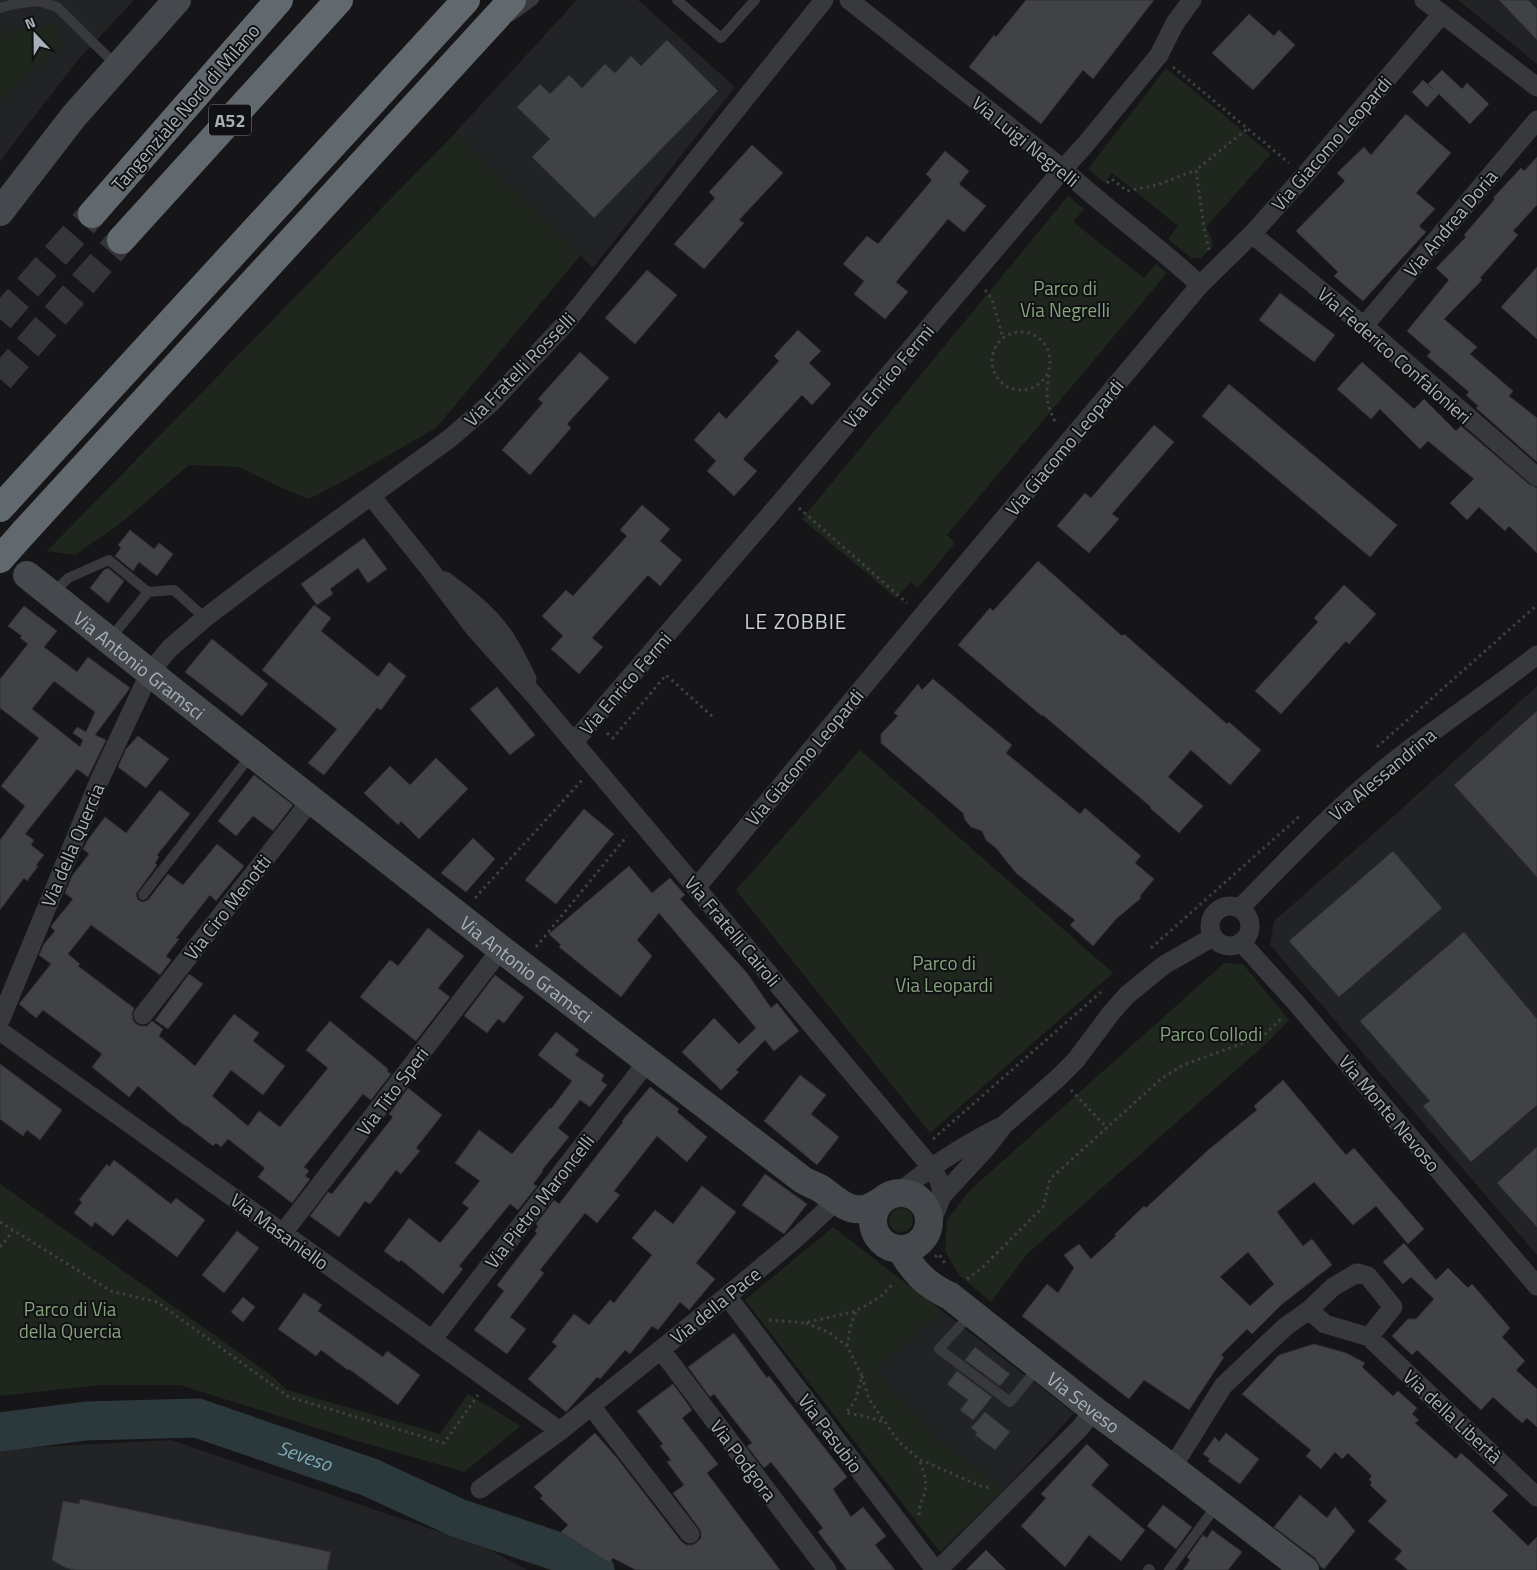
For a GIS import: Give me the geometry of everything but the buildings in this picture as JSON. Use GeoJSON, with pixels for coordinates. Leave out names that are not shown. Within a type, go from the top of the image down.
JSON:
{"type":"FeatureCollection","features":[{"type":"Feature","properties":{"kind":"highway","name":"Tangenziale Nord di Milano"},"geometry":{"type":"LineString","coordinates":[[92,214],[279,0]]}},
{"type":"Feature","properties":{"kind":"highway","name":"A52"},"geometry":{"type":"LineString","coordinates":[[121,240],[339,0]]}},
{"type":"Feature","properties":{"kind":"highway"},"geometry":{"type":"LineString","coordinates":[[0,508],[466,0]]}},
{"type":"Feature","properties":{"kind":"highway"},"geometry":{"type":"LineString","coordinates":[[0,558],[512,0]]}},
{"type":"Feature","properties":{"kind":"street"},"geometry":{"type":"LineString","coordinates":[[0,212],[74,116],[177,0]]}},
{"type":"Feature","properties":{"kind":"street","name":"Via Fratelli Rosselli"},"geometry":{"type":"LineString","coordinates":[[150,672],[170,648],[205,618],[449,439],[492,402],[564,325],[824,0]]}},
{"type":"Feature","properties":{"kind":"street","name":"Via Luigi Negrelli"},"geometry":{"type":"LineString","coordinates":[[850,0],[1063,169],[1090,194],[1174,261],[1200,285]]}},
{"type":"Feature","properties":{"kind":"street","name":"Via Enrico Fermi"},"geometry":{"type":"LineString","coordinates":[[574,742],[594,721],[1085,145],[1159,55],[1175,23],[1192,0]]}},
{"type":"Feature","properties":{"kind":"street"},"geometry":{"type":"LineString","coordinates":[[1424,0],[1537,87]]}},
{"type":"Feature","properties":{"kind":"street","name":"Via Giacomo Leopardi"},"geometry":{"type":"LineString","coordinates":[[696,888],[1200,285],[1252,234],[1305,175],[1442,14]]}},
{"type":"Feature","properties":{"kind":"street","name":"Via Andrea Doria"},"geometry":{"type":"LineString","coordinates":[[1364,326],[1537,120]]}},
{"type":"Feature","properties":{"kind":"street","name":"Via Federico Confalonieri"},"geometry":{"type":"LineString","coordinates":[[1252,234],[1364,326],[1537,477]]}},
{"type":"Feature","properties":{"kind":"street","name":"Via Fratelli Cairoli"},"geometry":{"type":"LineString","coordinates":[[371,496],[475,629],[574,742],[932,1168],[942,1186],[942,1196]]}},
{"type":"Feature","properties":{"kind":"street","name":"Via Antonio Gramsci"},"geometry":{"type":"LineString","coordinates":[[27,575],[252,754],[646,1062],[803,1180],[818,1188],[832,1204],[837,1215],[870,1231],[883,1244],[923,1261]]}},
{"type":"Feature","properties":{"kind":"street","name":"Via Alessandrina"},"geometry":{"type":"LineString","coordinates":[[1241,909],[1333,813],[1366,784],[1425,737],[1537,655]]}},
{"type":"Feature","properties":{"kind":"street","name":"Via della Quercia"},"geometry":{"type":"LineString","coordinates":[[0,1021],[95,789],[150,672]]}},
{"type":"Feature","properties":{"kind":"street","name":"Via Ciro Menotti"},"geometry":{"type":"LineString","coordinates":[[143,1015],[312,799]]}},
{"type":"Feature","properties":{"kind":"street"},"geometry":{"type":"LineString","coordinates":[[1235,906],[1241,909],[1249,919],[1250,926],[1246,938],[1229,946],[1223,945],[1213,937],[1210,931],[1212,917],[1221,907],[1235,906]]}},
{"type":"Feature","properties":{"kind":"street"},"geometry":{"type":"LineString","coordinates":[[923,1261],[910,1248],[924,1238],[942,1196],[1004,1126],[1076,1060],[1111,1013],[1145,979],[1164,965],[1213,937]]}},
{"type":"Feature","properties":{"kind":"street","name":"Via Monte Nevoso"},"geometry":{"type":"LineString","coordinates":[[1241,942],[1297,1004],[1537,1286]]}},
{"type":"Feature","properties":{"kind":"street","name":"Via Tito Speri"},"geometry":{"type":"LineString","coordinates":[[283,1233],[501,949]]}},
{"type":"Feature","properties":{"kind":"street","name":"Via Masaniello"},"geometry":{"type":"LineString","coordinates":[[0,1031],[560,1431]]}},
{"type":"Feature","properties":{"kind":"street","name":"Via Pietro Maroncelli"},"geometry":{"type":"LineString","coordinates":[[432,1340],[646,1062]]}},
{"type":"Feature","properties":{"kind":"street"},"geometry":{"type":"LineString","coordinates":[[877,1236],[873,1227],[876,1208],[913,1180],[979,1138],[1004,1126]]}},
{"type":"Feature","properties":{"kind":"street"},"geometry":{"type":"LineString","coordinates":[[890,1197],[908,1193],[916,1197],[927,1210],[929,1219],[928,1229]]}},
{"type":"Feature","properties":{"kind":"street","name":"Via Antonio Gramsci"},"geometry":{"type":"LineString","coordinates":[[832,1204],[863,1210],[890,1197]]}},
{"type":"Feature","properties":{"kind":"street","name":"Via della Pace"},"geometry":{"type":"LineString","coordinates":[[480,1489],[592,1406],[793,1241],[832,1204]]}},
{"type":"Feature","properties":{"kind":"street","name":"Via Seveso"},"geometry":{"type":"LineString","coordinates":[[923,1261],[935,1289],[956,1289],[972,1313],[1094,1410],[1305,1570]]}},
{"type":"Feature","properties":{"kind":"street"},"geometry":{"type":"LineString","coordinates":[[1172,1468],[1223,1386],[1285,1327],[1308,1310],[1333,1287],[1357,1272],[1368,1276],[1393,1307],[1369,1337]]}},
{"type":"Feature","properties":{"kind":"street","name":"Via Pasubio"},"geometry":{"type":"LineString","coordinates":[[727,1296],[937,1570]]}},
{"type":"Feature","properties":{"kind":"street","name":"Via della Libertà"},"geometry":{"type":"LineString","coordinates":[[1308,1310],[1325,1324],[1369,1337],[1537,1497]]}},
{"type":"Feature","properties":{"kind":"street","name":"Via Podgora"},"geometry":{"type":"LineString","coordinates":[[661,1350],[826,1570]]}},
{"type":"Feature","properties":{"kind":"street"},"geometry":{"type":"LineString","coordinates":[[592,1406],[690,1534]]}},
{"type":"Feature","properties":{"kind":"street"},"geometry":{"type":"LineString","coordinates":[[937,1570],[1080,1428],[1094,1410]]}},
{"type":"Feature","properties":{"kind":"lane"},"geometry":{"type":"LineString","coordinates":[[468,47],[534,0]]}},
{"type":"Feature","properties":{"kind":"lane"},"geometry":{"type":"LineString","coordinates":[[677,0],[721,38],[756,0]]}},
{"type":"Feature","properties":{"kind":"lane"},"geometry":{"type":"LineString","coordinates":[[0,8],[38,1],[57,7],[118,66]]}},
{"type":"Feature","properties":{"kind":"lane"},"geometry":{"type":"LineString","coordinates":[[53,594],[68,578],[109,560],[148,592],[174,590],[205,618]]}},
{"type":"Feature","properties":{"kind":"lane"},"geometry":{"type":"LineString","coordinates":[[110,640],[148,592]]}},
{"type":"Feature","properties":{"kind":"lane"},"geometry":{"type":"LineString","coordinates":[[143,895],[252,754]]}},
{"type":"Feature","properties":{"kind":"lane"},"geometry":{"type":"LineString","coordinates":[[972,1313],[939,1349],[1010,1402],[1039,1366]]}},
{"type":"Feature","properties":{"kind":"lane"},"geometry":{"type":"LineString","coordinates":[[1169,1570],[1218,1504]]}},
{"type":"Feature","properties":{"kind":"path"},"geometry":{"type":"LineString","coordinates":[[1159,55],[1305,175]]}},
{"type":"Feature","properties":{"kind":"path"},"geometry":{"type":"LineString","coordinates":[[1090,194],[1112,179],[1127,191],[1157,185],[1196,170],[1247,129]]}},
{"type":"Feature","properties":{"kind":"path"},"geometry":{"type":"LineString","coordinates":[[1196,170],[1208,248],[1221,265]]}},
{"type":"Feature","properties":{"kind":"path"},"geometry":{"type":"LineString","coordinates":[[973,276],[992,299],[1004,338]]}},
{"type":"Feature","properties":{"kind":"path"},"geometry":{"type":"LineString","coordinates":[[1050,368],[1046,377],[1035,387],[1019,391],[1002,384],[996,376],[992,364],[993,355],[997,346],[1004,338],[1013,333],[1024,332],[1039,338],[1046,346],[1050,357],[1050,368],[1046,389],[1049,410],[1061,432],[1071,440]]}},
{"type":"Feature","properties":{"kind":"path"},"geometry":{"type":"LineString","coordinates":[[786,496],[922,616]]}},
{"type":"Feature","properties":{"kind":"path"},"geometry":{"type":"LineString","coordinates":[[1374,749],[1537,605]]}},
{"type":"Feature","properties":{"kind":"path"},"geometry":{"type":"LineString","coordinates":[[594,721],[613,738],[666,675],[712,717]]}},
{"type":"Feature","properties":{"kind":"path","name":"Via Antonio Gramsci"},"geometry":{"type":"LineString","coordinates":[[472,901],[594,767]]}},
{"type":"Feature","properties":{"kind":"path"},"geometry":{"type":"LineString","coordinates":[[1149,949],[1304,812]]}},
{"type":"Feature","properties":{"kind":"path"},"geometry":{"type":"LineString","coordinates":[[534,949],[640,821]]}},
{"type":"Feature","properties":{"kind":"path"},"geometry":{"type":"LineString","coordinates":[[916,1150],[929,1143],[1105,988]]}},
{"type":"Feature","properties":{"kind":"path"},"geometry":{"type":"LineString","coordinates":[[956,1289],[982,1268],[1043,1207],[1050,1178],[1161,1079],[1183,1065],[1263,1036],[1297,1004]]}},
{"type":"Feature","properties":{"kind":"path"},"geometry":{"type":"LineString","coordinates":[[1058,1078],[1107,1128]]}},
{"type":"Feature","properties":{"kind":"path"},"geometry":{"type":"LineString","coordinates":[[0,1222],[110,1291],[156,1302],[289,1397],[444,1443],[489,1380]]}},
{"type":"Feature","properties":{"kind":"path"},"geometry":{"type":"LineString","coordinates":[[0,1247],[13,1230]]}},
{"type":"Feature","properties":{"kind":"path"},"geometry":{"type":"LineString","coordinates":[[751,1328],[762,1319],[805,1322],[856,1311],[880,1297],[896,1280],[923,1261]]}},
{"type":"Feature","properties":{"kind":"path"},"geometry":{"type":"LineString","coordinates":[[847,1346],[856,1311]]}},
{"type":"Feature","properties":{"kind":"path"},"geometry":{"type":"LineString","coordinates":[[805,1322],[830,1333],[847,1346],[862,1376],[869,1399],[898,1441],[919,1459],[980,1486],[996,1490],[1010,1499]]}},
{"type":"Feature","properties":{"kind":"path"},"geometry":{"type":"LineString","coordinates":[[862,1376],[855,1402],[846,1413],[866,1416],[885,1422]]}},
{"type":"Feature","properties":{"kind":"path"},"geometry":{"type":"LineString","coordinates":[[907,1533],[918,1519],[919,1505],[926,1490],[919,1459]]}},
{"type":"Feature","properties":{"kind":"shaded area"},"geometry":{"type":"Polygon","coordinates":[[[0,0],[134,0],[77,61],[0,161],[0,103],[11,91],[22,30],[0,33],[0,0]]]}},
{"type":"Feature","properties":{"kind":"shaded area"},"geometry":{"type":"Polygon","coordinates":[[[577,0],[638,0],[735,87],[593,268],[455,133],[577,0]]]}},
{"type":"Feature","properties":{"kind":"shaded area"},"geometry":{"type":"Polygon","coordinates":[[[1458,0],[1537,0],[1537,64],[1458,0]]]}},
{"type":"Feature","properties":{"kind":"shaded area"},"geometry":{"type":"Polygon","coordinates":[[[1537,686],[1537,1255],[1270,945],[1274,921],[1537,686]]]}},
{"type":"Feature","properties":{"kind":"shaded area"},"geometry":{"type":"Polygon","coordinates":[[[942,1311],[1074,1413],[1005,1489],[940,1442],[874,1371],[942,1311]]]}},
{"type":"Feature","properties":{"kind":"shaded area"},"geometry":{"type":"Polygon","coordinates":[[[171,1440],[487,1548],[527,1570],[0,1570],[0,1449],[171,1440]]]}},
{"type":"Feature","properties":{"kind":"green space"},"geometry":{"type":"Polygon","coordinates":[[[57,23],[61,42],[0,103],[0,33],[57,23]]]}},
{"type":"Feature","properties":{"kind":"green space"},"geometry":{"type":"Polygon","coordinates":[[[1166,68],[1271,154],[1206,227],[1212,239],[1212,247],[1201,258],[1191,258],[1168,239],[1178,226],[1112,173],[1105,183],[1088,169],[1166,68]]]}},
{"type":"Feature","properties":{"kind":"green space"},"geometry":{"type":"Polygon","coordinates":[[[455,133],[581,255],[436,428],[309,499],[239,467],[189,465],[122,522],[75,555],[47,551],[455,133]]]}},
{"type":"Feature","properties":{"kind":"green space","name":"Parco di Via Negrelli"},"geometry":{"type":"Polygon","coordinates":[[[1068,196],[1084,209],[1073,222],[1144,278],[1156,264],[1167,273],[947,535],[955,543],[918,588],[911,582],[896,598],[802,519],[1068,196]]]}},
{"type":"Feature","properties":{"kind":"green space","name":"Parco di Via Leopardi"},"geometry":{"type":"Polygon","coordinates":[[[860,750],[1113,973],[930,1133],[736,890],[860,750]]]}},
{"type":"Feature","properties":{"kind":"green space","name":"Parco Collodi"},"geometry":{"type":"Polygon","coordinates":[[[1224,963],[1243,964],[1289,1020],[1269,1041],[1027,1254],[991,1302],[959,1275],[945,1251],[947,1220],[968,1192],[1224,963]]]}},
{"type":"Feature","properties":{"kind":"green space","name":"Parco di Via della Quercia"},"geometry":{"type":"Polygon","coordinates":[[[0,1184],[271,1375],[287,1390],[440,1434],[468,1394],[521,1426],[464,1472],[351,1439],[180,1385],[100,1385],[0,1396],[0,1184]]]}},
{"type":"Feature","properties":{"kind":"green space"},"geometry":{"type":"Polygon","coordinates":[[[901,1208],[906,1209],[912,1215],[912,1225],[906,1231],[901,1232],[896,1231],[890,1225],[889,1220],[890,1215],[896,1209],[901,1208]]]}},
{"type":"Feature","properties":{"kind":"green space"},"geometry":{"type":"Polygon","coordinates":[[[833,1227],[942,1311],[875,1371],[940,1442],[1005,1489],[940,1552],[745,1300],[833,1227]]]}},
{"type":"Feature","properties":{"kind":"waterway","name":"Seveso"},"geometry":{"type":"LineString","coordinates":[[0,1432],[86,1421],[197,1418],[369,1477],[458,1518],[559,1552],[595,1570]]}},
{"type":"Feature","properties":{"kind":"tunnel"},"geometry":{"type":"LineString","coordinates":[[0,319],[92,214]]}},
{"type":"Feature","properties":{"kind":"tunnel"},"geometry":{"type":"LineString","coordinates":[[0,379],[121,240]]}},
{"type":"Feature","properties":{"kind":"district","name":"LE ZOBBIE"},"geometry":{"type":"Point","coordinates":[796,621]}}]}
